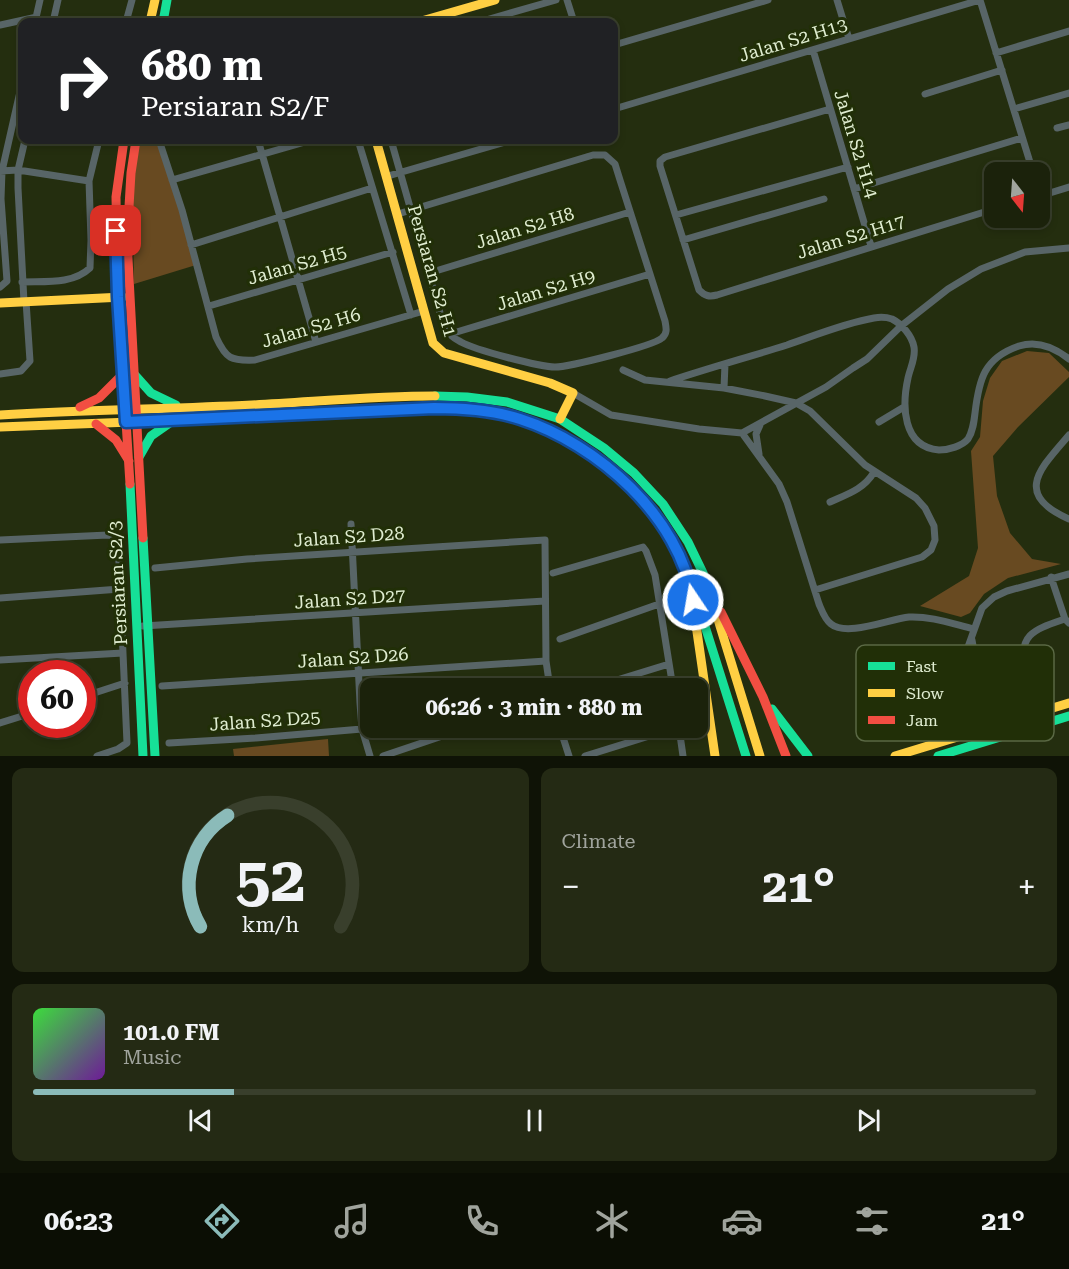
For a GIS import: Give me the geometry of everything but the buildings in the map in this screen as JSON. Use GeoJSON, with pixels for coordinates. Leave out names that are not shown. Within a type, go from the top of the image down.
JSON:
{"type":"FeatureCollection","features":[{"type":"Feature","properties":{"kind":"main road"},"geometry":{"type":"LineString","coordinates":[[151,18],[155,0]]}},
{"type":"Feature","properties":{"kind":"main road"},"geometry":{"type":"LineString","coordinates":[[164,18],[167,0]]}},
{"type":"Feature","properties":{"kind":"main road"},"geometry":{"type":"LineString","coordinates":[[430,18],[470,4],[495,0]]}},
{"type":"Feature","properties":{"kind":"main road","name":"Persiaran S2/3"},"geometry":{"type":"LineString","coordinates":[[123,144],[116,197],[118,297],[129,461],[143,756]]}},
{"type":"Feature","properties":{"kind":"main road"},"geometry":{"type":"LineString","coordinates":[[135,144],[130,170],[128,216],[129,296],[138,422],[155,756]]}},
{"type":"Feature","properties":{"kind":"main road","name":"Persiaran S2 H1"},"geometry":{"type":"LineString","coordinates":[[377,144],[433,343],[444,353],[550,383],[573,393]]}},
{"type":"Feature","properties":{"kind":"main road"},"geometry":{"type":"LineString","coordinates":[[0,303],[129,296]]}},
{"type":"Feature","properties":{"kind":"main road"},"geometry":{"type":"LineString","coordinates":[[63,411],[90,405],[107,392],[123,374]]}},
{"type":"Feature","properties":{"kind":"main road"},"geometry":{"type":"LineString","coordinates":[[134,374],[142,386],[151,393],[180,406]]}},
{"type":"Feature","properties":{"kind":"main road"},"geometry":{"type":"LineString","coordinates":[[560,419],[573,393]]}},
{"type":"Feature","properties":{"kind":"main road"},"geometry":{"type":"LineString","coordinates":[[0,415],[180,406],[253,405],[385,396],[467,397],[507,402],[560,419],[604,448],[649,488],[663,504],[688,542],[763,697],[786,756]]}},
{"type":"Feature","properties":{"kind":"main road"},"geometry":{"type":"LineString","coordinates":[[0,428],[434,408],[473,410],[519,419],[548,429],[576,444],[626,483],[673,541],[690,580],[745,753]]}},
{"type":"Feature","properties":{"kind":"main road"},"geometry":{"type":"LineString","coordinates":[[139,457],[144,443],[150,436],[173,420]]}},
{"type":"Feature","properties":{"kind":"main road"},"geometry":{"type":"LineString","coordinates":[[94,423],[111,433],[129,461]]}},
{"type":"Feature","properties":{"kind":"main road"},"geometry":{"type":"LineString","coordinates":[[690,580],[715,756]]}},
{"type":"Feature","properties":{"kind":"main road"},"geometry":{"type":"LineString","coordinates":[[707,585],[759,751]]}},
{"type":"Feature","properties":{"kind":"main road"},"geometry":{"type":"LineString","coordinates":[[763,697],[808,756]]}},
{"type":"Feature","properties":{"kind":"main road"},"geometry":{"type":"LineString","coordinates":[[1054,708],[1069,703]]}},
{"type":"Feature","properties":{"kind":"main road"},"geometry":{"type":"LineString","coordinates":[[1054,721],[1069,716]]}},
{"type":"Feature","properties":{"kind":"main road"},"geometry":{"type":"LineString","coordinates":[[895,756],[945,741]]}},
{"type":"Feature","properties":{"kind":"main road"},"geometry":{"type":"LineString","coordinates":[[938,756],[988,741]]}},
{"type":"Feature","properties":{"kind":"street"},"geometry":{"type":"LineString","coordinates":[[36,18],[40,0]]}},
{"type":"Feature","properties":{"kind":"street"},"geometry":{"type":"LineString","coordinates":[[54,18],[58,0]]}},
{"type":"Feature","properties":{"kind":"street"},"geometry":{"type":"LineString","coordinates":[[127,18],[132,0]]}},
{"type":"Feature","properties":{"kind":"street"},"geometry":{"type":"LineString","coordinates":[[493,18],[556,0]]}},
{"type":"Feature","properties":{"kind":"street"},"geometry":{"type":"LineString","coordinates":[[567,0],[573,18]]}},
{"type":"Feature","properties":{"kind":"street"},"geometry":{"type":"LineString","coordinates":[[618,44],[768,0]]}},
{"type":"Feature","properties":{"kind":"street"},"geometry":{"type":"LineString","coordinates":[[837,0],[849,39]]}},
{"type":"Feature","properties":{"kind":"street"},"geometry":{"type":"LineString","coordinates":[[980,0],[1030,162]]}},
{"type":"Feature","properties":{"kind":"street","name":"Jalan S2 H13"},"geometry":{"type":"LineString","coordinates":[[618,108],[980,0]]}},
{"type":"Feature","properties":{"kind":"street"},"geometry":{"type":"LineString","coordinates":[[0,25],[18,22]]}},
{"type":"Feature","properties":{"kind":"street"},"geometry":{"type":"LineString","coordinates":[[996,53],[1069,31]]}},
{"type":"Feature","properties":{"kind":"street","name":"Jalan S2 H14"},"geometry":{"type":"LineString","coordinates":[[813,50],[871,246]]}},
{"type":"Feature","properties":{"kind":"street"},"geometry":{"type":"LineString","coordinates":[[925,94],[1002,70]]}},
{"type":"Feature","properties":{"kind":"street"},"geometry":{"type":"LineString","coordinates":[[1014,109],[1069,93]]}},
{"type":"Feature","properties":{"kind":"street"},"geometry":{"type":"LineString","coordinates":[[2,286],[7,281],[1,230],[1,171],[18,99]]}},
{"type":"Feature","properties":{"kind":"street"},"geometry":{"type":"LineString","coordinates":[[824,199],[683,240],[660,161],[665,157],[830,109]]}},
{"type":"Feature","properties":{"kind":"street"},"geometry":{"type":"LineString","coordinates":[[1057,128],[1069,125]]}},
{"type":"Feature","properties":{"kind":"street"},"geometry":{"type":"LineString","coordinates":[[854,189],[1022,138]]}},
{"type":"Feature","properties":{"kind":"street"},"geometry":{"type":"LineString","coordinates":[[0,374],[21,371],[30,361],[22,282],[18,170],[24,144]]}},
{"type":"Feature","properties":{"kind":"street"},"geometry":{"type":"LineString","coordinates":[[22,282],[70,279],[82,276],[90,268],[92,250],[89,182],[98,144]]}},
{"type":"Feature","properties":{"kind":"street"},"geometry":{"type":"LineString","coordinates":[[160,144],[209,306]]}},
{"type":"Feature","properties":{"kind":"street"},"geometry":{"type":"LineString","coordinates":[[259,144],[316,342]]}},
{"type":"Feature","properties":{"kind":"street"},"geometry":{"type":"LineString","coordinates":[[172,180],[298,144]]}},
{"type":"Feature","properties":{"kind":"street"},"geometry":{"type":"LineString","coordinates":[[359,144],[411,315]]}},
{"type":"Feature","properties":{"kind":"street"},"geometry":{"type":"LineString","coordinates":[[392,144],[400,173],[411,210],[429,273],[444,327],[461,342],[552,367],[568,366],[660,340],[665,336],[667,328],[615,164],[605,155],[593,156],[411,210],[398,214]]}},
{"type":"Feature","properties":{"kind":"street"},"geometry":{"type":"LineString","coordinates":[[388,176],[498,144]]}},
{"type":"Feature","properties":{"kind":"street"},"geometry":{"type":"LineString","coordinates":[[676,215],[848,167]]}},
{"type":"Feature","properties":{"kind":"street"},"geometry":{"type":"LineString","coordinates":[[1,171],[18,170],[89,182]]}},
{"type":"Feature","properties":{"kind":"street"},"geometry":{"type":"LineString","coordinates":[[1050,192],[1069,187]]}},
{"type":"Feature","properties":{"kind":"street"},"geometry":{"type":"LineString","coordinates":[[191,245],[372,188]]}},
{"type":"Feature","properties":{"kind":"street","name":"Jalan S2 H8"},"geometry":{"type":"LineString","coordinates":[[429,273],[630,212]]}},
{"type":"Feature","properties":{"kind":"street","name":"Jalan S2 H17"},"geometry":{"type":"LineString","coordinates":[[683,240],[699,291],[709,297],[984,212]]}},
{"type":"Feature","properties":{"kind":"street"},"geometry":{"type":"LineString","coordinates":[[573,393],[610,415],[699,429],[742,433],[826,387],[867,358],[901,326],[948,289],[981,269],[1026,252],[1069,248]]}},
{"type":"Feature","properties":{"kind":"street","name":"Jalan S2 H5"},"geometry":{"type":"LineString","coordinates":[[209,306],[393,252]]}},
{"type":"Feature","properties":{"kind":"street","name":"Jalan S2 H9"},"geometry":{"type":"LineString","coordinates":[[450,334],[650,274]]}},
{"type":"Feature","properties":{"kind":"street","name":"Jalan S2 H6"},"geometry":{"type":"LineString","coordinates":[[209,306],[216,337],[223,353],[237,361],[255,360],[424,311]]}},
{"type":"Feature","properties":{"kind":"street"},"geometry":{"type":"LineString","coordinates":[[670,381],[874,318],[884,317],[901,326],[910,337],[914,348],[904,407],[908,426],[912,435],[920,442],[931,448],[943,450],[962,444],[969,438],[973,428],[981,378],[996,358],[1010,349],[1026,344],[1041,344],[1055,348],[1069,358]]}},
{"type":"Feature","properties":{"kind":"street"},"geometry":{"type":"LineString","coordinates":[[724,388],[725,364]]}},
{"type":"Feature","properties":{"kind":"street"},"geometry":{"type":"LineString","coordinates":[[623,370],[645,380],[724,388],[796,403],[810,411],[874,472],[915,498],[925,508],[934,526],[935,540],[931,550],[922,556],[815,590]]}},
{"type":"Feature","properties":{"kind":"street"},"geometry":{"type":"LineString","coordinates":[[879,422],[904,407]]}},
{"type":"Feature","properties":{"kind":"street"},"geometry":{"type":"LineString","coordinates":[[761,459],[756,434],[762,423]]}},
{"type":"Feature","properties":{"kind":"street"},"geometry":{"type":"LineString","coordinates":[[742,433],[779,484],[824,615],[832,626],[847,629],[909,617],[935,619],[974,629]]}},
{"type":"Feature","properties":{"kind":"street"},"geometry":{"type":"LineString","coordinates":[[1069,435],[1040,469],[1037,478],[1037,488],[1041,499],[1048,508],[1069,519]]}},
{"type":"Feature","properties":{"kind":"street"},"geometry":{"type":"LineString","coordinates":[[830,502],[856,491],[869,480],[874,472]]}},
{"type":"Feature","properties":{"kind":"street"},"geometry":{"type":"LineString","coordinates":[[351,524],[360,706]]}},
{"type":"Feature","properties":{"kind":"street"},"geometry":{"type":"LineString","coordinates":[[0,540],[108,535],[118,541],[127,742],[118,749],[97,756]]}},
{"type":"Feature","properties":{"kind":"street","name":"Jalan S2 D28"},"geometry":{"type":"LineString","coordinates":[[155,568],[247,559],[544,540],[544,601]]}},
{"type":"Feature","properties":{"kind":"street"},"geometry":{"type":"LineString","coordinates":[[553,573],[643,547],[655,575],[671,678]]}},
{"type":"Feature","properties":{"kind":"street"},"geometry":{"type":"LineString","coordinates":[[969,645],[982,608],[994,597],[1051,577],[1069,574]]}},
{"type":"Feature","properties":{"kind":"street"},"geometry":{"type":"LineString","coordinates":[[1025,645],[1028,637],[1035,630],[1067,621],[1051,577]]}},
{"type":"Feature","properties":{"kind":"street"},"geometry":{"type":"LineString","coordinates":[[0,598],[120,589]]}},
{"type":"Feature","properties":{"kind":"street"},"geometry":{"type":"LineString","coordinates":[[544,601],[549,678]]}},
{"type":"Feature","properties":{"kind":"street","name":"Jalan S2 D27"},"geometry":{"type":"LineString","coordinates":[[136,626],[544,601]]}},
{"type":"Feature","properties":{"kind":"street"},"geometry":{"type":"LineString","coordinates":[[560,639],[659,604]]}},
{"type":"Feature","properties":{"kind":"street"},"geometry":{"type":"LineString","coordinates":[[972,639],[973,645]]}},
{"type":"Feature","properties":{"kind":"street"},"geometry":{"type":"LineString","coordinates":[[0,660],[123,653]]}},
{"type":"Feature","properties":{"kind":"street","name":"Jalan S2 D26"},"geometry":{"type":"LineString","coordinates":[[162,686],[546,661]]}},
{"type":"Feature","properties":{"kind":"street"},"geometry":{"type":"LineString","coordinates":[[624,678],[669,664]]}},
{"type":"Feature","properties":{"kind":"street"},"geometry":{"type":"LineString","coordinates":[[96,692],[125,683]]}},
{"type":"Feature","properties":{"kind":"street"},"geometry":{"type":"LineString","coordinates":[[0,723],[18,717]]}},
{"type":"Feature","properties":{"kind":"street","name":"Jalan S2 D25"},"geometry":{"type":"LineString","coordinates":[[169,743],[360,729]]}},
{"type":"Feature","properties":{"kind":"street"},"geometry":{"type":"LineString","coordinates":[[365,738],[370,756]]}},
{"type":"Feature","properties":{"kind":"street"},"geometry":{"type":"LineString","coordinates":[[383,756],[436,738]]}},
{"type":"Feature","properties":{"kind":"street"},"geometry":{"type":"LineString","coordinates":[[563,738],[569,756]]}},
{"type":"Feature","properties":{"kind":"street"},"geometry":{"type":"LineString","coordinates":[[585,756],[644,738]]}},
{"type":"Feature","properties":{"kind":"street"},"geometry":{"type":"LineString","coordinates":[[679,738],[683,756]]}},
{"type":"Feature","properties":{"kind":"shaded area"},"geometry":{"type":"Polygon","coordinates":[[[137,144],[159,144],[196,265],[134,284],[132,170],[137,144]]]}},
{"type":"Feature","properties":{"kind":"shaded area"},"geometry":{"type":"Polygon","coordinates":[[[1027,351],[1049,353],[1069,372],[1069,377],[1018,427],[993,456],[997,496],[1010,533],[1032,559],[1061,564],[1008,578],[984,594],[970,613],[961,617],[920,606],[969,576],[978,548],[971,451],[980,437],[983,401],[990,378],[1002,361],[1027,351]]]}},
{"type":"Feature","properties":{"kind":"shaded area"},"geometry":{"type":"Polygon","coordinates":[[[328,739],[329,756],[234,756],[233,749],[328,739]]]}},
{"type":"Feature","properties":{"kind":"traffic: fast"},"geometry":{"type":"LineString","coordinates":[[164,18],[167,0]]}},
{"type":"Feature","properties":{"kind":"traffic: fast"},"geometry":{"type":"LineString","coordinates":[[134,374],[151,393],[176,405]]}},
{"type":"Feature","properties":{"kind":"traffic: fast"},"geometry":{"type":"LineString","coordinates":[[435,396],[507,402],[560,419],[604,448],[634,473],[663,504],[688,542],[703,573],[716,613]]}},
{"type":"Feature","properties":{"kind":"traffic: fast"},"geometry":{"type":"LineString","coordinates":[[139,457],[151,436],[171,422]]}},
{"type":"Feature","properties":{"kind":"traffic: fast"},"geometry":{"type":"LineString","coordinates":[[593,456],[628,483],[652,510],[679,551],[746,756]]}},
{"type":"Feature","properties":{"kind":"traffic: fast"},"geometry":{"type":"LineString","coordinates":[[130,484],[143,756]]}},
{"type":"Feature","properties":{"kind":"traffic: fast"},"geometry":{"type":"LineString","coordinates":[[143,538],[155,756]]}},
{"type":"Feature","properties":{"kind":"traffic: fast"},"geometry":{"type":"LineString","coordinates":[[772,709],[808,756]]}},
{"type":"Feature","properties":{"kind":"traffic: fast"},"geometry":{"type":"LineString","coordinates":[[1054,721],[1069,716]]}},
{"type":"Feature","properties":{"kind":"traffic: fast"},"geometry":{"type":"LineString","coordinates":[[938,756],[987,741]]}},
{"type":"Feature","properties":{"kind":"traffic: slow"},"geometry":{"type":"LineString","coordinates":[[151,18],[155,0]]}},
{"type":"Feature","properties":{"kind":"traffic: slow"},"geometry":{"type":"LineString","coordinates":[[432,18],[495,0]]}},
{"type":"Feature","properties":{"kind":"traffic: slow"},"geometry":{"type":"LineString","coordinates":[[377,144],[433,343],[444,353],[550,383],[573,393],[560,419]]}},
{"type":"Feature","properties":{"kind":"traffic: slow"},"geometry":{"type":"LineString","coordinates":[[0,303],[123,297]]}},
{"type":"Feature","properties":{"kind":"traffic: slow"},"geometry":{"type":"LineString","coordinates":[[0,415],[435,396]]}},
{"type":"Feature","properties":{"kind":"traffic: slow"},"geometry":{"type":"LineString","coordinates":[[0,427],[265,417]]}},
{"type":"Feature","properties":{"kind":"traffic: slow"},"geometry":{"type":"LineString","coordinates":[[694,611],[715,756]]}},
{"type":"Feature","properties":{"kind":"traffic: slow"},"geometry":{"type":"LineString","coordinates":[[716,613],[760,756]]}},
{"type":"Feature","properties":{"kind":"traffic: slow"},"geometry":{"type":"LineString","coordinates":[[1054,708],[1069,703]]}},
{"type":"Feature","properties":{"kind":"traffic: slow"},"geometry":{"type":"LineString","coordinates":[[895,756],[944,741]]}},
{"type":"Feature","properties":{"kind":"traffic: jam"},"geometry":{"type":"LineString","coordinates":[[123,144],[116,197],[118,297],[130,484]]}},
{"type":"Feature","properties":{"kind":"traffic: jam"},"geometry":{"type":"LineString","coordinates":[[135,144],[131,173],[127,240],[143,538]]}},
{"type":"Feature","properties":{"kind":"traffic: jam"},"geometry":{"type":"LineString","coordinates":[[80,407],[99,398],[123,374]]}},
{"type":"Feature","properties":{"kind":"traffic: jam"},"geometry":{"type":"LineString","coordinates":[[265,417],[440,409],[473,411],[506,417],[540,428],[593,456]]}},
{"type":"Feature","properties":{"kind":"traffic: jam"},"geometry":{"type":"LineString","coordinates":[[96,424],[116,440],[129,461]]}},
{"type":"Feature","properties":{"kind":"traffic: jam"},"geometry":{"type":"LineString","coordinates":[[721,612],[763,697],[786,756]]}},
{"type":"Feature","properties":{"kind":"route"},"geometry":{"type":"LineString","coordinates":[[116,231],[126,422],[434,408],[473,410],[519,419],[548,429],[576,444],[626,483],[673,541],[690,580],[693,600]]}}]}
